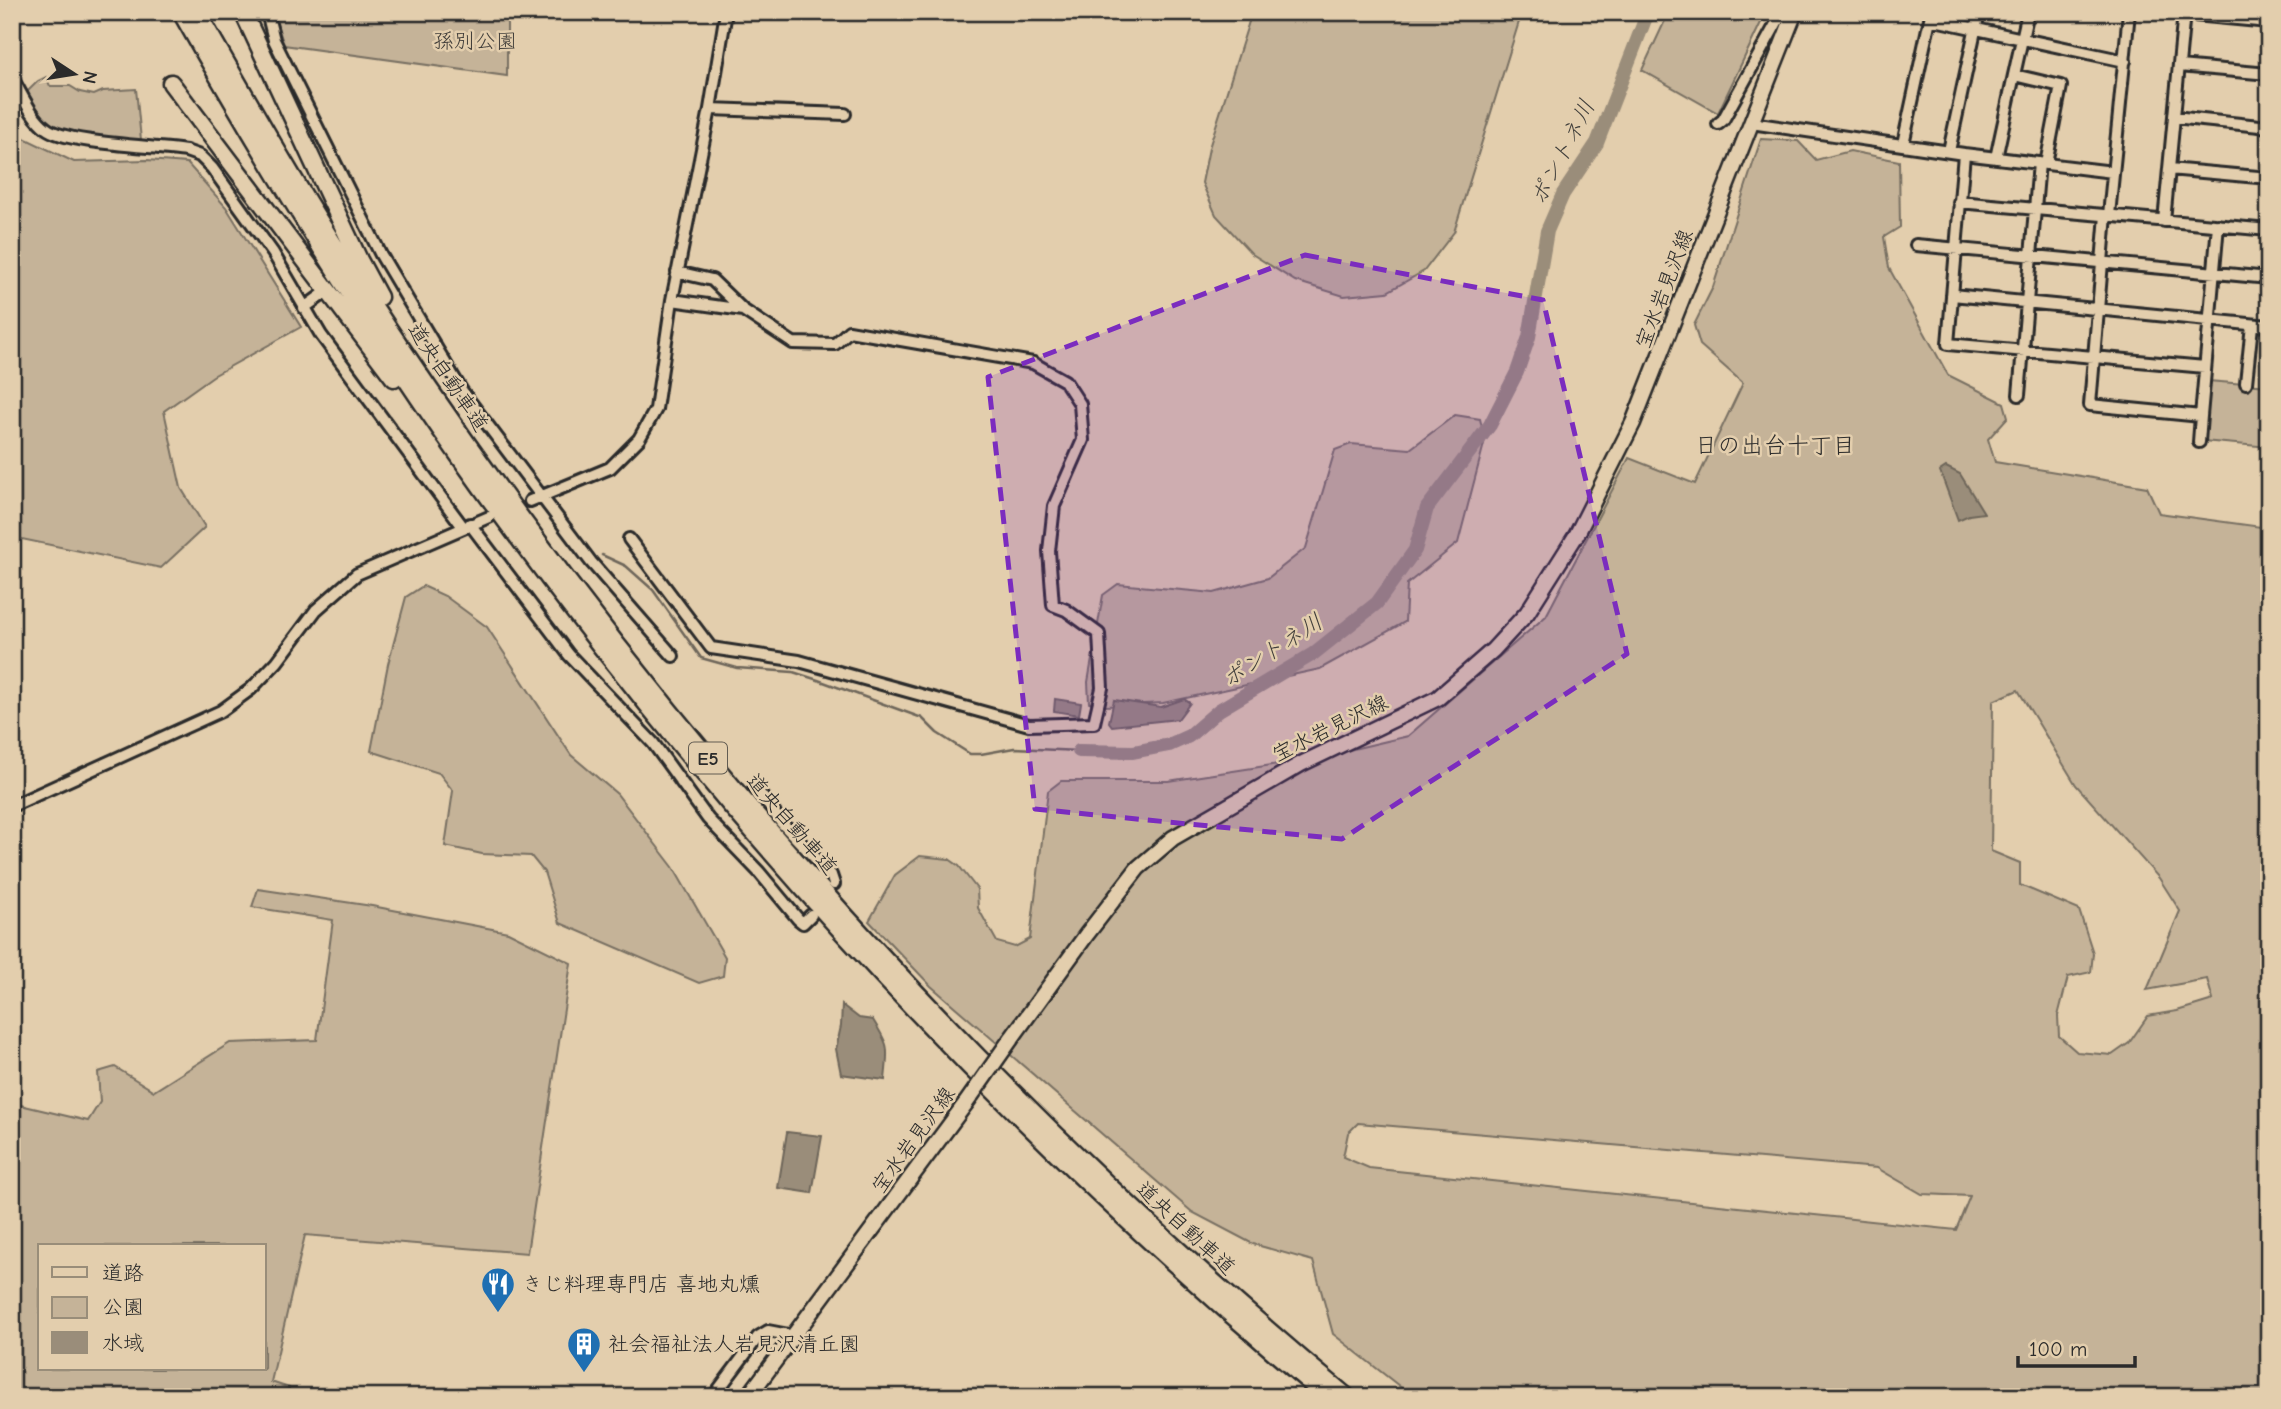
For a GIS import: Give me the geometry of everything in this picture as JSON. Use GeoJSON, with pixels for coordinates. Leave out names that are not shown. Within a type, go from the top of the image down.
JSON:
{"type":"FeatureCollection","features":[{"type":"Feature","properties":{"kind":"highway","name":"道央自動車道"},"geometry":{"type":"LineString","coordinates":[[181,12],[250,133],[332,266],[409,383],[481,487],[573,611],[665,728],[857,949],[957,1055],[1079,1176],[1223,1308],[1327,1397]]}},
{"type":"Feature","properties":{"kind":"highway","name":"道央自動車道"},"geometry":{"type":"LineString","coordinates":[[197,12],[261,125],[342,258],[424,382],[584,603],[741,797],[849,920],[966,1045],[1088,1166],[1231,1298],[1347,1397]]}},
{"type":"Feature","properties":{"kind":"highway"},"geometry":{"type":"LineString","coordinates":[[243,12],[359,260],[424,382]]}},
{"type":"Feature","properties":{"kind":"highway"},"geometry":{"type":"LineString","coordinates":[[171,83],[413,404],[481,487]]}},
{"type":"Feature","properties":{"kind":"main road","name":"宝水岩見沢線"},"geometry":{"type":"LineString","coordinates":[[748,1397],[1138,867],[1173,838],[1301,764],[1438,698],[1493,650],[1527,613],[1577,534],[1633,424],[1795,13]]}},
{"type":"Feature","properties":{"kind":"street"},"geometry":{"type":"LineString","coordinates":[[267,12],[274,40],[382,255],[462,391],[536,498],[673,656]]}},
{"type":"Feature","properties":{"kind":"street"},"geometry":{"type":"LineString","coordinates":[[536,498],[610,468],[639,439],[656,408],[672,300],[710,109],[726,12]]}},
{"type":"Feature","properties":{"kind":"street"},"geometry":{"type":"LineString","coordinates":[[1949,151],[1979,12]]}},
{"type":"Feature","properties":{"kind":"street"},"geometry":{"type":"LineString","coordinates":[[1996,158],[2028,12]]}},
{"type":"Feature","properties":{"kind":"street"},"geometry":{"type":"LineString","coordinates":[[2129,12],[2090,405],[2201,416]]}},
{"type":"Feature","properties":{"kind":"street"},"geometry":{"type":"LineString","coordinates":[[1718,124],[1723,120],[1782,13],[1795,13]]}},
{"type":"Feature","properties":{"kind":"street"},"geometry":{"type":"LineString","coordinates":[[2164,220],[2184,13],[2269,22]]}},
{"type":"Feature","properties":{"kind":"street"},"geometry":{"type":"LineString","coordinates":[[1903,144],[1930,16],[1975,29],[2125,61]]}},
{"type":"Feature","properties":{"kind":"street"},"geometry":{"type":"LineString","coordinates":[[2179,66],[2269,74]]}},
{"type":"Feature","properties":{"kind":"street"},"geometry":{"type":"LineString","coordinates":[[2014,75],[2061,86],[2034,208],[2019,395]]}},
{"type":"Feature","properties":{"kind":"street"},"geometry":{"type":"LineString","coordinates":[[12,78],[38,121],[48,131],[64,136],[178,149],[200,156],[212,168],[272,253],[321,335],[569,655],[653,743],[708,819],[759,872],[798,919],[803,923],[811,915]]}},
{"type":"Feature","properties":{"kind":"street"},"geometry":{"type":"LineString","coordinates":[[710,109],[845,114]]}},
{"type":"Feature","properties":{"kind":"street"},"geometry":{"type":"LineString","coordinates":[[2174,117],[2269,127]]}},
{"type":"Feature","properties":{"kind":"street"},"geometry":{"type":"LineString","coordinates":[[1751,123],[1871,142],[2113,172]]}},
{"type":"Feature","properties":{"kind":"street"},"geometry":{"type":"LineString","coordinates":[[1964,154],[1948,344],[2205,368]]}},
{"type":"Feature","properties":{"kind":"street"},"geometry":{"type":"LineString","coordinates":[[2169,169],[2269,178]]}},
{"type":"Feature","properties":{"kind":"street"},"geometry":{"type":"LineString","coordinates":[[1959,202],[2269,230]]}},
{"type":"Feature","properties":{"kind":"street"},"geometry":{"type":"LineString","coordinates":[[2199,442],[2218,225]]}},
{"type":"Feature","properties":{"kind":"street"},"geometry":{"type":"LineString","coordinates":[[1916,245],[2269,278]]}},
{"type":"Feature","properties":{"kind":"street"},"geometry":{"type":"LineString","coordinates":[[369,264],[382,255]]}},
{"type":"Feature","properties":{"kind":"street"},"geometry":{"type":"LineString","coordinates":[[629,539],[711,648],[799,662],[1029,725],[1094,723],[1102,688],[1099,634],[1066,610],[1053,605],[1049,551],[1054,506],[1083,440],[1080,404],[1065,381],[1033,363],[860,332],[849,331],[835,344],[793,343],[743,310],[712,280],[677,272]]}},
{"type":"Feature","properties":{"kind":"street"},"geometry":{"type":"LineString","coordinates":[[304,309],[322,295]]}},
{"type":"Feature","properties":{"kind":"street"},"geometry":{"type":"LineString","coordinates":[[1952,295],[2269,326]]}},
{"type":"Feature","properties":{"kind":"street"},"geometry":{"type":"LineString","coordinates":[[672,300],[743,310]]}},
{"type":"Feature","properties":{"kind":"street"},"geometry":{"type":"LineString","coordinates":[[2246,383],[2252,325]]}},
{"type":"Feature","properties":{"kind":"street"},"geometry":{"type":"LineString","coordinates":[[12,806],[221,710],[251,689],[277,662],[316,610],[356,574],[489,517]]}},
{"type":"Feature","properties":{"kind":"street"},"geometry":{"type":"LineString","coordinates":[[755,787],[781,822],[831,875],[834,884]]}},
{"type":"Feature","properties":{"kind":"street"},"geometry":{"type":"LineString","coordinates":[[713,1397],[758,1337],[768,1331],[794,1336]]}},
{"type":"Feature","properties":{"kind":"highlighted area"},"geometry":{"type":"Polygon","coordinates":[[[1305,255],[1543,300],[1627,654],[1342,839],[1035,809],[988,377],[1305,255]]]}},
{"type":"Feature","properties":{"kind":"green space","name":"孫別公園"},"geometry":{"type":"Polygon","coordinates":[[[273,12],[507,12],[507,76],[284,45],[273,12]]]}},
{"type":"Feature","properties":{"kind":"green space"},"geometry":{"type":"Polygon","coordinates":[[[1252,12],[1522,12],[1454,232],[1424,271],[1387,292],[1344,296],[1295,281],[1252,254],[1216,215],[1202,183],[1209,148],[1252,12]]]}},
{"type":"Feature","properties":{"kind":"green space"},"geometry":{"type":"Polygon","coordinates":[[[1669,12],[1766,12],[1718,113],[1642,70],[1669,12]]]}},
{"type":"Feature","properties":{"kind":"green space"},"geometry":{"type":"Polygon","coordinates":[[[46,77],[50,86],[70,86],[80,92],[94,95],[103,91],[136,89],[141,140],[76,134],[53,126],[41,117],[27,92],[46,77]]]}},
{"type":"Feature","properties":{"kind":"green space"},"geometry":{"type":"Polygon","coordinates":[[[12,119],[24,138],[74,162],[147,160],[187,163],[226,207],[301,327],[213,376],[164,411],[181,488],[205,527],[161,568],[12,537],[12,119]]]}},
{"type":"Feature","properties":{"kind":"green space"},"geometry":{"type":"Polygon","coordinates":[[[1761,139],[1798,141],[1816,160],[1850,151],[1899,161],[1900,227],[1884,237],[1889,268],[1948,375],[2004,403],[2008,417],[1988,439],[1995,462],[2147,487],[2159,513],[2269,528],[2269,1397],[1413,1397],[1333,1334],[1313,1261],[1253,1244],[1192,1212],[931,986],[869,921],[895,875],[920,856],[949,859],[959,866],[977,889],[978,908],[997,942],[1015,947],[1030,939],[1048,791],[1061,781],[1168,781],[1311,759],[1408,736],[1546,616],[1629,458],[1695,484],[1743,383],[1700,345],[1694,325],[1713,287],[1761,139]],[[2018,690],[1993,701],[1991,851],[2020,863],[2020,885],[2079,910],[2093,953],[2091,972],[2068,977],[2058,1016],[2059,1036],[2077,1052],[2112,1055],[2129,1043],[2148,1016],[2213,1000],[2207,979],[2147,990],[2180,911],[2159,878],[2076,785],[2018,690]],[[1358,1123],[1348,1133],[1343,1157],[1369,1168],[1956,1230],[1970,1196],[1922,1194],[1877,1168],[1358,1123]]]}},
{"type":"Feature","properties":{"kind":"green space"},"geometry":{"type":"Polygon","coordinates":[[[2208,381],[2269,386],[2269,447],[2203,441],[2208,381]]]}},
{"type":"Feature","properties":{"kind":"green space"},"geometry":{"type":"Polygon","coordinates":[[[1455,415],[1480,419],[1485,440],[1458,543],[1407,584],[1405,622],[1320,669],[1163,703],[1106,706],[1089,703],[1088,682],[1103,595],[1118,584],[1214,593],[1268,578],[1306,548],[1335,450],[1351,444],[1410,449],[1455,415]]]}},
{"type":"Feature","properties":{"kind":"green space"},"geometry":{"type":"Polygon","coordinates":[[[423,586],[445,596],[487,627],[571,755],[617,794],[673,867],[725,957],[723,976],[699,983],[560,923],[544,872],[531,856],[482,854],[445,846],[453,791],[439,773],[371,751],[388,664],[406,597],[423,586]]]}},
{"type":"Feature","properties":{"kind":"green space"},"geometry":{"type":"Polygon","coordinates":[[[258,889],[372,906],[508,932],[571,963],[527,1253],[305,1235],[271,1382],[289,1388],[288,1397],[12,1397],[12,1103],[88,1121],[100,1102],[98,1072],[115,1067],[154,1091],[230,1043],[317,1040],[333,920],[252,907],[258,889]]]}},
{"type":"Feature","properties":{"kind":"water"},"geometry":{"type":"Polygon","coordinates":[[[1946,467],[1960,474],[1984,513],[1958,520],[1940,471],[1946,467]]]}},
{"type":"Feature","properties":{"kind":"water"},"geometry":{"type":"Polygon","coordinates":[[[1055,699],[1081,703],[1079,715],[1054,711],[1055,699]]]}},
{"type":"Feature","properties":{"kind":"water"},"geometry":{"type":"Polygon","coordinates":[[[1184,699],[1190,703],[1178,719],[1112,726],[1109,722],[1114,700],[1161,707],[1184,699]]]}},
{"type":"Feature","properties":{"kind":"water"},"geometry":{"type":"Polygon","coordinates":[[[842,1005],[859,1018],[873,1020],[879,1030],[887,1048],[885,1080],[841,1074],[836,1049],[842,1005]]]}},
{"type":"Feature","properties":{"kind":"water"},"geometry":{"type":"Polygon","coordinates":[[[787,1132],[822,1136],[812,1193],[778,1188],[787,1132]]]}},
{"type":"Feature","properties":{"kind":"waterway","name":"ポントネ川"},"geometry":{"type":"LineString","coordinates":[[1079,751],[1133,752],[1169,745],[1189,736],[1219,710],[1313,654],[1377,603],[1415,550],[1427,508],[1490,425],[1517,372],[1529,337],[1547,231],[1563,194],[1597,143],[1648,12]]}},
{"type":"Feature","properties":{"kind":"waterway","name":"ポントネ川"},"geometry":{"type":"LineString","coordinates":[[602,555],[626,566],[653,590],[701,658],[737,668],[793,672],[818,680],[922,718],[937,733],[970,754],[1014,748],[1079,751]]}},
{"type":"Feature","properties":{"kind":"place","name":"きじ料理専門店 喜地丸燻"},"geometry":{"type":"Point","coordinates":[498,1314]}},
{"type":"Feature","properties":{"kind":"place","name":"社会福祉法人岩見沢清丘園"},"geometry":{"type":"Point","coordinates":[584,1374]}},
{"type":"Feature","properties":{"kind":"district","name":"日の出台十丁目"},"geometry":{"type":"Point","coordinates":[1775,445]}}]}
